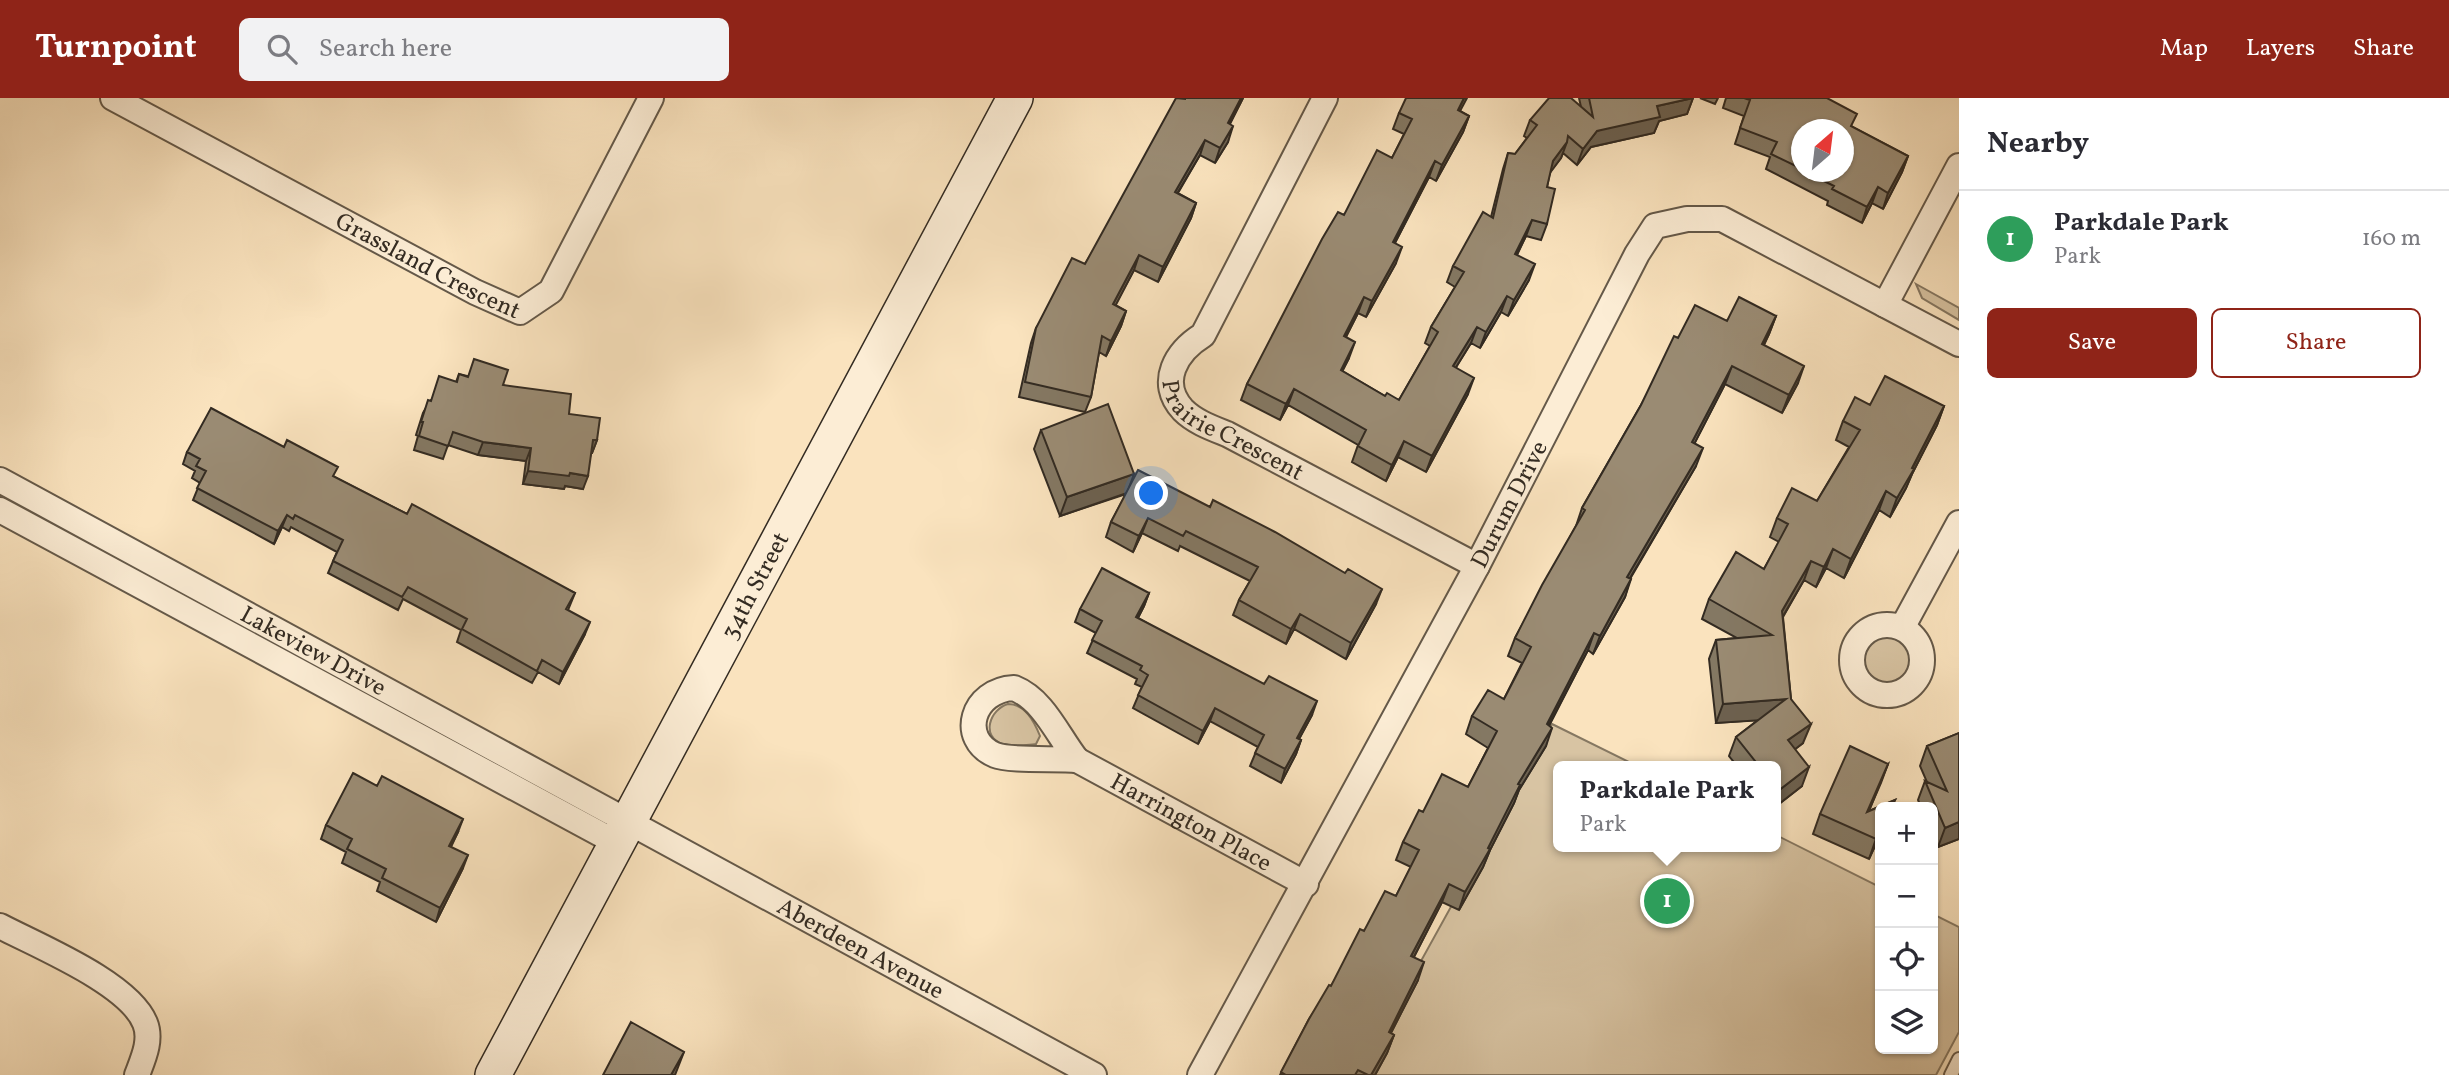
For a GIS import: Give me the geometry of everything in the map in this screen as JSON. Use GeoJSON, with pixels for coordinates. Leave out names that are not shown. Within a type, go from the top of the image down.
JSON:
{"type":"FeatureCollection","features":[{"type":"Feature","properties":{"kind":"street","name":"Grassland Crescent"},"geometry":{"type":"LineString","coordinates":[[113,98],[475,292],[520,312],[551,291],[651,98]]}},
{"type":"Feature","properties":{"kind":"street","name":"34th Street"},"geometry":{"type":"LineString","coordinates":[[493,1075],[1015,98]]}},
{"type":"Feature","properties":{"kind":"street","name":"Prairie Crescent"},"geometry":{"type":"LineString","coordinates":[[1325,98],[1203,335],[1187,345],[1175,362],[1171,378],[1174,395],[1182,409],[1199,422],[1227,434],[1477,566]]}},
{"type":"Feature","properties":{"kind":"street"},"geometry":{"type":"LineString","coordinates":[[1885,305],[1959,166]]}},
{"type":"Feature","properties":{"kind":"street","name":"Durum Drive"},"geometry":{"type":"LineString","coordinates":[[1200,1075],[1477,566],[1637,254],[1656,226],[1687,219],[1722,219],[1959,344]]}},
{"type":"Feature","properties":{"kind":"street","name":"Lakeview Drive"},"geometry":{"type":"LineString","coordinates":[[0,480],[622,833]]}},
{"type":"Feature","properties":{"kind":"street","name":"Lakeview Drive"},"geometry":{"type":"LineString","coordinates":[[0,510],[622,833]]}},
{"type":"Feature","properties":{"kind":"street"},"geometry":{"type":"LineString","coordinates":[[1902,628],[1959,523]]}},
{"type":"Feature","properties":{"kind":"street","name":"Harrington Place"},"geometry":{"type":"LineString","coordinates":[[1077,760],[1306,884]]}},
{"type":"Feature","properties":{"kind":"street","name":"Aberdeen Avenue"},"geometry":{"type":"LineString","coordinates":[[622,833],[1094,1075]]}},
{"type":"Feature","properties":{"kind":"street"},"geometry":{"type":"LineString","coordinates":[[0,926],[114,988],[135,1005],[146,1025],[147,1046],[137,1075]]}},
{"type":"Feature","properties":{"kind":"lane"},"geometry":{"type":"LineString","coordinates":[[1951,1075],[1959,1059]]}},
{"type":"Feature","properties":{"kind":"shaded area"},"geometry":{"type":"Polygon","coordinates":[[[1916,284],[1959,308],[1959,320],[1922,298],[1916,284]]]}},
{"type":"Feature","properties":{"kind":"shaded area"},"geometry":{"type":"Polygon","coordinates":[[[1886,634],[1903,642],[1911,659],[1903,676],[1886,684],[1869,676],[1861,659],[1869,642],[1886,634]]]}},
{"type":"Feature","properties":{"kind":"shaded area"},"geometry":{"type":"Polygon","coordinates":[[[1008,704],[1024,710],[1032,719],[1040,736],[1036,744],[1007,745],[992,736],[992,717],[996,711],[1008,704]]]}},
{"type":"Feature","properties":{"kind":"shaded area"},"geometry":{"type":"Polygon","coordinates":[[[1552,724],[1627,761],[1553,761],[1553,852],[1781,852],[1781,838],[1875,884],[1875,1054],[1938,1054],[1938,916],[1959,927],[1959,1032],[1936,1075],[1358,1075],[1552,724]]]}},
{"type":"Feature","properties":{"kind":"building"},"geometry":{"type":"Polygon","coordinates":[[[1176,98],[1241,98],[1228,123],[1233,126],[1220,148],[1205,140],[1175,192],[1196,203],[1163,267],[1139,255],[1113,304],[1126,311],[1111,341],[1102,336],[1091,397],[1025,382],[1036,328],[1072,258],[1085,264],[1176,98]]]}},
{"type":"Feature","properties":{"kind":"building"},"geometry":{"type":"Polygon","coordinates":[[[1406,98],[1464,98],[1458,110],[1469,116],[1442,165],[1435,161],[1393,242],[1402,247],[1372,301],[1364,297],[1344,336],[1355,342],[1341,370],[1385,396],[1387,393],[1399,400],[1438,332],[1431,327],[1464,272],[1453,266],[1483,212],[1493,218],[1508,153],[1515,154],[1537,125],[1530,120],[1549,98],[1571,98],[1593,117],[1589,98],[1693,98],[1657,106],[1660,117],[1597,131],[1583,149],[1568,136],[1567,142],[1553,161],[1547,187],[1555,189],[1547,224],[1532,220],[1515,254],[1535,264],[1514,300],[1507,296],[1486,332],[1477,327],[1453,366],[1474,378],[1432,456],[1404,441],[1392,465],[1358,446],[1366,430],[1294,389],[1286,404],[1247,384],[1322,239],[1338,212],[1344,215],[1377,150],[1392,158],[1412,119],[1399,113],[1406,98]]]}},
{"type":"Feature","properties":{"kind":"building"},"geometry":{"type":"Polygon","coordinates":[[[1744,98],[1827,98],[1857,114],[1854,120],[1791,119],[1791,164],[1771,154],[1777,142],[1740,128],[1750,100],[1744,98]]]}},
{"type":"Feature","properties":{"kind":"building"},"geometry":{"type":"Polygon","coordinates":[[[1854,128],[1908,156],[1888,193],[1878,187],[1867,207],[1832,189],[1834,186],[1826,182],[1854,182],[1854,128]]]}},
{"type":"Feature","properties":{"kind":"building"},"geometry":{"type":"Polygon","coordinates":[[[1739,297],[1776,316],[1762,344],[1804,366],[1789,395],[1732,366],[1692,442],[1703,448],[1627,577],[1631,579],[1600,636],[1594,633],[1547,724],[1552,728],[1518,784],[1520,785],[1488,848],[1490,849],[1465,892],[1449,884],[1411,956],[1424,962],[1389,1032],[1394,1035],[1371,1075],[1358,1070],[1355,1075],[1286,1075],[1281,1072],[1309,1019],[1329,985],[1331,986],[1360,929],[1364,931],[1385,891],[1396,896],[1419,850],[1403,842],[1419,810],[1423,812],[1442,774],[1468,787],[1497,731],[1472,716],[1488,690],[1504,699],[1531,647],[1515,638],[1585,510],[1582,508],[1641,405],[1674,336],[1678,338],[1695,305],[1727,321],[1739,297]]]}},
{"type":"Feature","properties":{"kind":"building"},"geometry":{"type":"Polygon","coordinates":[[[474,359],[508,370],[503,385],[571,394],[569,414],[600,418],[597,440],[593,440],[588,476],[528,471],[531,448],[483,442],[453,432],[448,446],[419,436],[428,400],[431,401],[439,376],[457,382],[459,374],[468,377],[474,359]]]}},
{"type":"Feature","properties":{"kind":"building"},"geometry":{"type":"Polygon","coordinates":[[[1885,376],[1944,406],[1897,498],[1886,491],[1851,559],[1833,549],[1824,567],[1811,561],[1782,611],[1791,699],[1811,724],[1788,740],[1809,767],[1781,789],[1781,761],[1755,761],[1736,737],[1786,699],[1723,704],[1716,640],[1772,635],[1709,599],[1736,552],[1764,569],[1788,524],[1777,518],[1792,488],[1817,501],[1860,430],[1843,421],[1855,397],[1870,405],[1885,376]]]}},
{"type":"Feature","properties":{"kind":"building"},"geometry":{"type":"Polygon","coordinates":[[[1108,404],[1134,474],[1067,497],[1041,430],[1108,404]]]}},
{"type":"Feature","properties":{"kind":"building"},"geometry":{"type":"Polygon","coordinates":[[[211,408],[284,447],[287,440],[338,467],[333,476],[407,514],[412,504],[575,593],[566,609],[590,622],[563,672],[542,660],[537,671],[462,629],[467,619],[408,587],[402,597],[333,561],[343,540],[295,515],[293,519],[287,515],[278,531],[197,488],[206,471],[196,466],[200,459],[187,452],[211,408]]]}},
{"type":"Feature","properties":{"kind":"building"},"geometry":{"type":"Polygon","coordinates":[[[1138,470],[1210,507],[1213,500],[1345,573],[1348,569],[1382,589],[1351,643],[1300,614],[1291,629],[1239,600],[1258,567],[1186,531],[1183,536],[1148,518],[1139,536],[1111,522],[1138,470]]]}},
{"type":"Feature","properties":{"kind":"building"},"geometry":{"type":"Polygon","coordinates":[[[1102,568],[1149,593],[1136,617],[1264,684],[1269,676],[1317,701],[1297,738],[1301,740],[1285,769],[1255,753],[1264,735],[1215,708],[1203,731],[1138,695],[1148,675],[1140,670],[1142,666],[1092,640],[1102,621],[1080,609],[1102,568]]]}},
{"type":"Feature","properties":{"kind":"building"},"geometry":{"type":"Polygon","coordinates":[[[1959,733],[1959,822],[1945,828],[1938,812],[1938,802],[1934,802],[1925,781],[1947,791],[1927,746],[1959,733]]]}},
{"type":"Feature","properties":{"kind":"building"},"geometry":{"type":"Polygon","coordinates":[[[1850,746],[1888,764],[1867,812],[1875,809],[1875,839],[1820,814],[1850,746]]]}},
{"type":"Feature","properties":{"kind":"building"},"geometry":{"type":"Polygon","coordinates":[[[353,773],[377,786],[382,776],[463,819],[449,846],[468,855],[440,908],[382,878],[386,869],[347,849],[352,839],[326,825],[353,773]]]}},
{"type":"Feature","properties":{"kind":"building"},"geometry":{"type":"Polygon","coordinates":[[[631,1022],[684,1052],[671,1075],[603,1075],[631,1022]]]}},
{"type":"Feature","properties":{"kind":"place","name":"Parkdale Park"},"geometry":{"type":"Point","coordinates":[1667,901]}}]}
